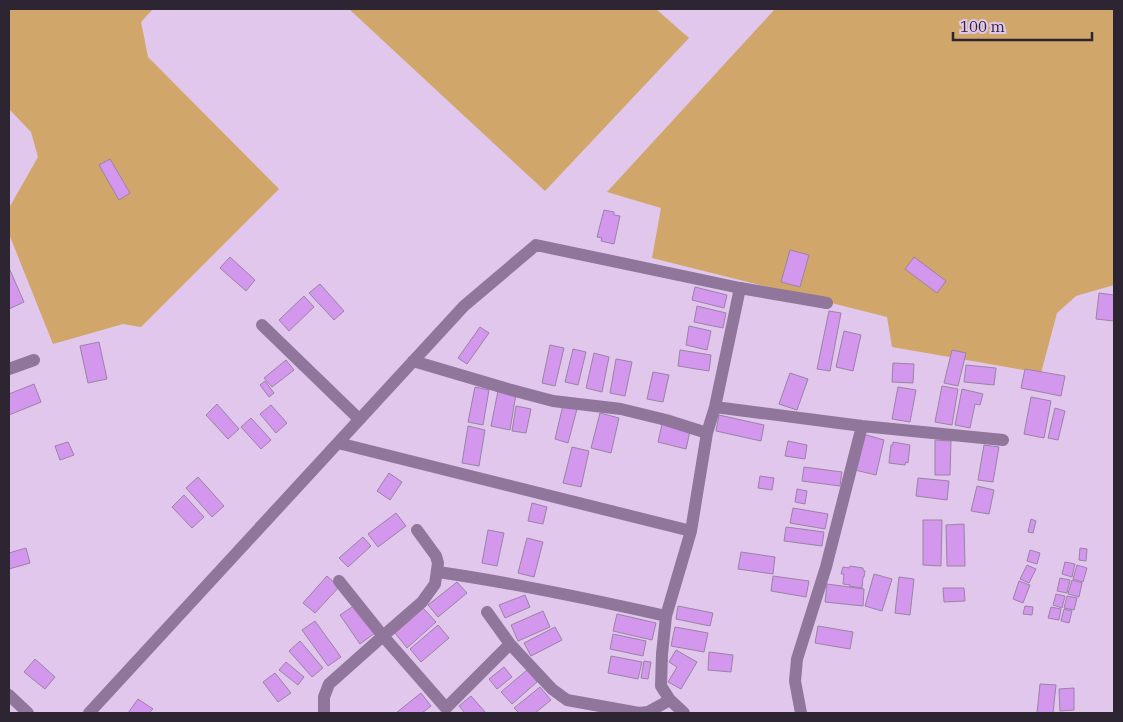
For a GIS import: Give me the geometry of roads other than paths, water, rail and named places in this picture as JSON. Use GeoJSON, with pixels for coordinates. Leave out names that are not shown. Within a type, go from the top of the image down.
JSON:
{"type":"FeatureCollection","features":[{"type":"Feature","properties":{"kind":"street"},"geometry":{"type":"LineString","coordinates":[[88,713],[464,306],[536,245],[740,288],[827,303]]}},
{"type":"Feature","properties":{"kind":"street"},"geometry":{"type":"LineString","coordinates":[[684,713],[670,700],[661,686],[666,616],[691,531],[707,433],[715,407],[740,288]]}},
{"type":"Feature","properties":{"kind":"street"},"geometry":{"type":"LineString","coordinates":[[262,325],[359,419]]}},
{"type":"Feature","properties":{"kind":"street"},"geometry":{"type":"LineString","coordinates":[[9,370],[34,360]]}},
{"type":"Feature","properties":{"kind":"street"},"geometry":{"type":"LineString","coordinates":[[413,361],[553,401],[621,409],[666,420],[707,433]]}},
{"type":"Feature","properties":{"kind":"street"},"geometry":{"type":"LineString","coordinates":[[715,407],[862,426],[1003,440]]}},
{"type":"Feature","properties":{"kind":"street"},"geometry":{"type":"LineString","coordinates":[[801,713],[795,682],[797,659],[826,567],[862,426]]}},
{"type":"Feature","properties":{"kind":"street"},"geometry":{"type":"LineString","coordinates":[[338,443],[691,531]]}},
{"type":"Feature","properties":{"kind":"street"},"geometry":{"type":"LineString","coordinates":[[324,713],[324,698],[329,684],[422,602],[435,584],[438,572],[436,556],[417,530]]}},
{"type":"Feature","properties":{"kind":"street"},"geometry":{"type":"LineString","coordinates":[[438,572],[582,597],[666,616]]}},
{"type":"Feature","properties":{"kind":"street"},"geometry":{"type":"LineString","coordinates":[[339,580],[383,636],[448,711],[510,644]]}},
{"type":"Feature","properties":{"kind":"street"},"geometry":{"type":"LineString","coordinates":[[487,612],[510,644],[552,689],[567,700],[639,713],[648,712],[670,700]]}},
{"type":"Feature","properties":{"kind":"street"},"geometry":{"type":"LineString","coordinates":[[9,695],[28,713]]}}]}
